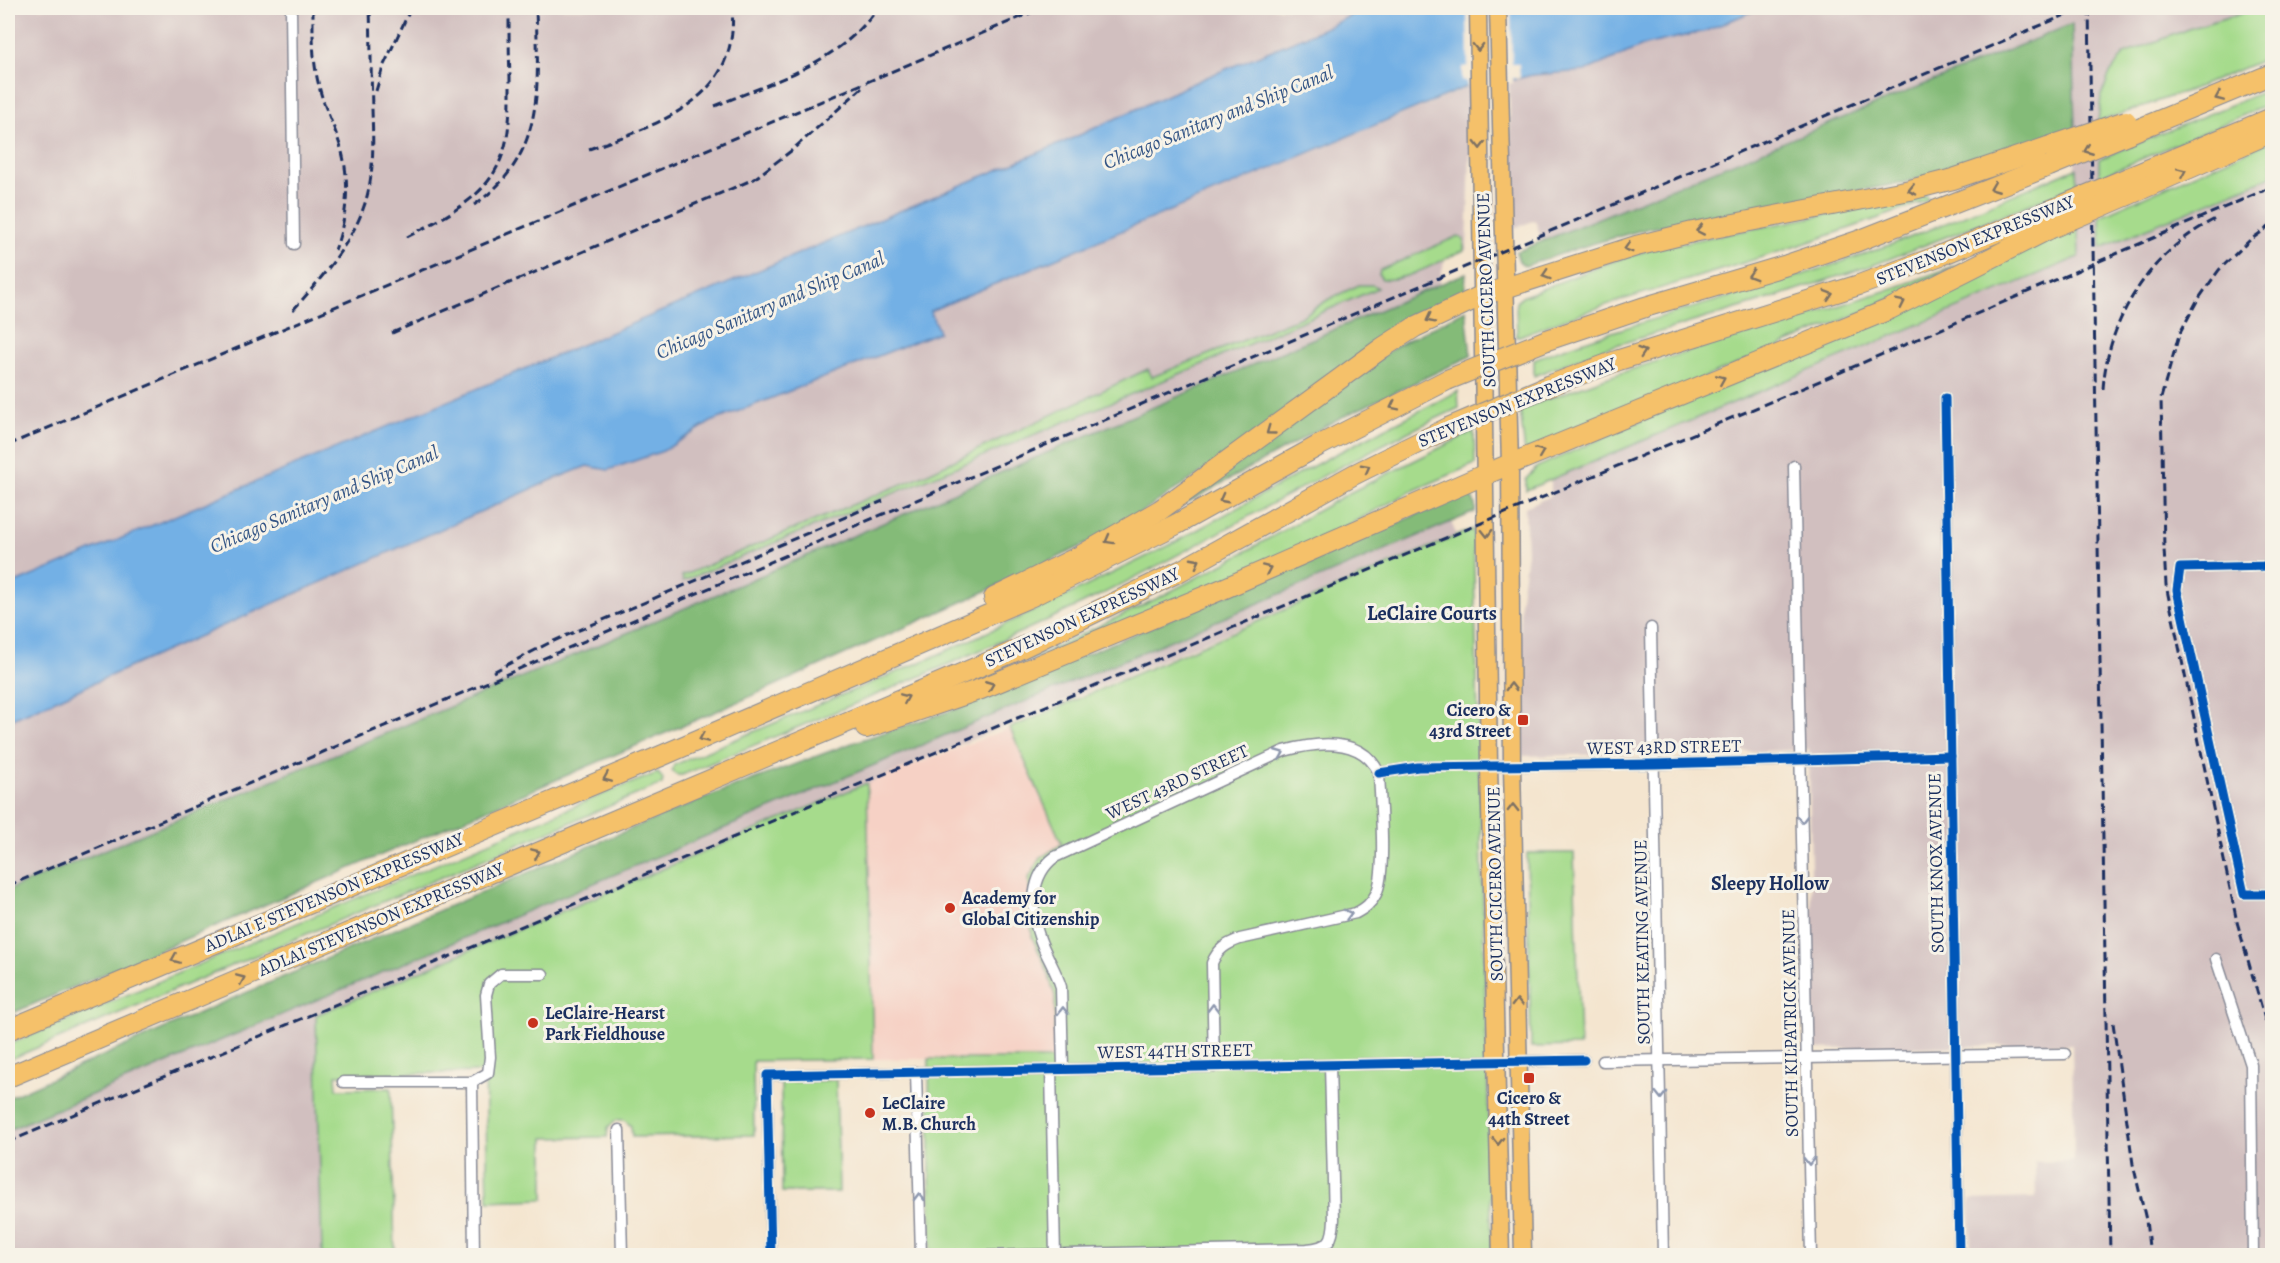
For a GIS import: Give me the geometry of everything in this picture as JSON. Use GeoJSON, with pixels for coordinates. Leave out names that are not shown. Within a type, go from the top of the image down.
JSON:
{"type":"FeatureCollection","features":[{"type":"Feature","properties":{"kind":"highway"},"geometry":{"type":"LineString","coordinates":[[727,728],[956,630],[1113,558],[1318,446],[1447,381],[1547,340],[1858,241],[2048,157],[2126,128],[2165,120],[2272,74]]}},
{"type":"Feature","properties":{"kind":"highway","name":"STEVENSON EXPRESSWAY"},"geometry":{"type":"LineString","coordinates":[[755,762],[1013,652],[1083,619],[1180,571],[1397,452],[1448,428],[1548,386],[1672,343],[1859,285],[1941,255],[2049,220],[2128,186],[2272,118]]}},
{"type":"Feature","properties":{"kind":"highway"},"geometry":{"type":"LineString","coordinates":[[2128,186],[2272,132]]}},
{"type":"Feature","properties":{"kind":"highway"},"geometry":{"type":"LineString","coordinates":[[727,728],[803,684],[1026,584],[1126,531],[1160,510],[1382,348],[1415,327],[1483,295],[1636,246],[1693,232],[1910,190],[2048,157]]}},
{"type":"Feature","properties":{"kind":"highway"},"geometry":{"type":"LineString","coordinates":[[755,762],[981,689],[1225,588],[1486,474],[1890,309],[2049,220]]}},
{"type":"Feature","properties":{"kind":"highway","name":"ADLAI E STEVENSON EXPRESSWAY"},"geometry":{"type":"LineString","coordinates":[[8,1030],[727,728]]}},
{"type":"Feature","properties":{"kind":"highway","name":"ADLAI STEVENSON EXPRESSWAY"},"geometry":{"type":"LineString","coordinates":[[8,1077],[755,762]]}},
{"type":"Feature","properties":{"kind":"highway"},"geometry":{"type":"LineString","coordinates":[[8,1091],[75,1060],[168,1010]]}},
{"type":"Feature","properties":{"kind":"main road","name":"SOUTH CICERO AVENUE"},"geometry":{"type":"LineString","coordinates":[[1478,8],[1490,766],[1501,1256]]}},
{"type":"Feature","properties":{"kind":"main road","name":"SOUTH CICERO AVENUE"},"geometry":{"type":"LineString","coordinates":[[1498,8],[1510,465],[1512,766],[1522,1256]]}},
{"type":"Feature","properties":{"kind":"street"},"geometry":{"type":"LineString","coordinates":[[291,8],[294,244]]}},
{"type":"Feature","properties":{"kind":"street","name":"SOUTH KNOX AVENUE"},"geometry":{"type":"LineString","coordinates":[[1945,398],[1959,1256]]}},
{"type":"Feature","properties":{"kind":"street","name":"SOUTH KILPATRICK AVENUE"},"geometry":{"type":"LineString","coordinates":[[1794,466],[1811,1256]]}},
{"type":"Feature","properties":{"kind":"street"},"geometry":{"type":"LineString","coordinates":[[2272,566],[2180,568],[2177,590],[2244,894],[2272,894]]}},
{"type":"Feature","properties":{"kind":"street","name":"SOUTH KEATING AVENUE"},"geometry":{"type":"LineString","coordinates":[[1651,628],[1663,1256]]}},
{"type":"Feature","properties":{"kind":"street","name":"WEST 43RD STREET"},"geometry":{"type":"LineString","coordinates":[[1063,1070],[1061,987],[1037,929],[1034,904],[1041,871],[1047,862],[1284,751],[1314,745],[1345,745],[1367,757],[1379,773],[1418,766],[1655,764],[1951,756]]}},
{"type":"Feature","properties":{"kind":"street"},"geometry":{"type":"LineString","coordinates":[[1214,1067],[1212,963],[1216,953],[1227,944],[1240,939],[1356,913],[1369,905],[1376,894],[1381,870],[1379,773]]}},
{"type":"Feature","properties":{"kind":"street"},"geometry":{"type":"LineString","coordinates":[[2216,959],[2251,1065],[2253,1256]]}},
{"type":"Feature","properties":{"kind":"street"},"geometry":{"type":"LineString","coordinates":[[343,1082],[472,1082],[488,1073],[490,1057],[486,995],[489,984],[501,974],[543,974]]}},
{"type":"Feature","properties":{"kind":"street"},"geometry":{"type":"LineString","coordinates":[[1603,1061],[2065,1054]]}},
{"type":"Feature","properties":{"kind":"street","name":"WEST 44TH STREET"},"geometry":{"type":"LineString","coordinates":[[771,1256],[767,1075],[1584,1060]]}},
{"type":"Feature","properties":{"kind":"street"},"geometry":{"type":"LineString","coordinates":[[977,1256],[1307,1249],[1319,1248],[1329,1243],[1333,1234],[1334,1219],[1330,1065]]}},
{"type":"Feature","properties":{"kind":"street"},"geometry":{"type":"LineString","coordinates":[[1051,1070],[1054,1255]]}},
{"type":"Feature","properties":{"kind":"street"},"geometry":{"type":"LineString","coordinates":[[916,1072],[921,1256]]}},
{"type":"Feature","properties":{"kind":"street"},"geometry":{"type":"LineString","coordinates":[[472,1082],[474,1256]]}},
{"type":"Feature","properties":{"kind":"street"},"geometry":{"type":"LineString","coordinates":[[619,1134],[622,1256]]}},
{"type":"Feature","properties":{"kind":"shaded area"},"geometry":{"type":"Polygon","coordinates":[[[8,8],[1366,8],[1071,139],[8,586],[8,8]]]}},
{"type":"Feature","properties":{"kind":"shaded area"},"geometry":{"type":"Polygon","coordinates":[[[1760,8],[2258,8],[2188,29],[2124,54],[2109,75],[2101,97],[2098,118],[2101,248],[2272,176],[2272,1255],[1971,1255],[1970,1200],[2036,1198],[2035,1162],[2074,1161],[2072,1044],[1814,1049],[1809,750],[1522,756],[1520,604],[1527,553],[1525,507],[1551,496],[1551,480],[2078,257],[2071,24],[1542,241],[1535,220],[1513,229],[1509,81],[1532,75],[1585,71],[1645,45],[1706,31],[1760,8]]]}},
{"type":"Feature","properties":{"kind":"shaded area"},"geometry":{"type":"Polygon","coordinates":[[[1472,86],[1467,249],[1464,250],[1464,240],[1382,279],[1402,277],[1445,258],[1439,284],[599,645],[8,890],[8,721],[552,480],[587,466],[608,470],[663,451],[711,422],[938,332],[929,311],[1472,86]],[[1359,285],[1329,299],[1301,317],[1152,378],[1148,370],[926,474],[683,576],[683,580],[1201,365],[1377,288],[1359,285]]]}},
{"type":"Feature","properties":{"kind":"shaded area"},"geometry":{"type":"Polygon","coordinates":[[[1451,522],[1457,536],[316,1015],[322,1255],[8,1256],[8,1130],[1451,522]]]}},
{"type":"Feature","properties":{"kind":"shaded area","name":"Academy for Global Citizenship"},"geometry":{"type":"Polygon","coordinates":[[[1010,728],[1063,844],[1040,858],[1032,937],[1046,967],[1055,996],[1054,1059],[873,1059],[867,783],[1010,728]]]}},
{"type":"Feature","properties":{"kind":"green space"},"geometry":{"type":"Polygon","coordinates":[[[2258,8],[2272,8],[2272,56],[2201,86],[2098,122],[2101,97],[2109,75],[2124,54],[2188,29],[2258,8]]]}},
{"type":"Feature","properties":{"kind":"green space"},"geometry":{"type":"Polygon","coordinates":[[[2072,24],[2075,130],[1970,165],[1902,183],[1646,229],[1525,266],[1519,261],[1516,252],[2072,24]]]}},
{"type":"Feature","properties":{"kind":"green space"},"geometry":{"type":"Polygon","coordinates":[[[2272,88],[2272,103],[2099,177],[2099,159],[2272,88]]]}},
{"type":"Feature","properties":{"kind":"green space"},"geometry":{"type":"Polygon","coordinates":[[[2272,140],[2272,176],[2101,248],[2100,216],[2272,140]]]}},
{"type":"Feature","properties":{"kind":"green space"},"geometry":{"type":"Polygon","coordinates":[[[2076,168],[2077,186],[1876,264],[1603,349],[1534,376],[1534,359],[1611,332],[1808,273],[1876,250],[2076,168]]]}},
{"type":"Feature","properties":{"kind":"green space"},"geometry":{"type":"Polygon","coordinates":[[[1926,195],[1928,200],[1859,225],[1601,307],[1517,337],[1516,302],[1522,297],[1608,263],[1655,248],[1926,195]]]}},
{"type":"Feature","properties":{"kind":"green space"},"geometry":{"type":"Polygon","coordinates":[[[2078,226],[2079,257],[1526,490],[1526,479],[1537,467],[2078,226]]]}},
{"type":"Feature","properties":{"kind":"green space"},"geometry":{"type":"Polygon","coordinates":[[[1458,236],[1464,240],[1464,250],[1412,274],[1391,279],[1382,279],[1379,275],[1380,270],[1458,236]]]}},
{"type":"Feature","properties":{"kind":"green space"},"geometry":{"type":"Polygon","coordinates":[[[1962,263],[1865,311],[1525,452],[1520,410],[1629,370],[1852,302],[1962,263]]]}},
{"type":"Feature","properties":{"kind":"green space"},"geometry":{"type":"Polygon","coordinates":[[[1466,273],[1465,287],[1461,294],[1113,531],[1013,579],[738,702],[8,1015],[8,890],[599,645],[1466,273]]]}},
{"type":"Feature","properties":{"kind":"green space"},"geometry":{"type":"Polygon","coordinates":[[[1359,285],[1373,285],[1378,288],[1201,365],[683,581],[682,576],[926,474],[1148,369],[1152,377],[1301,317],[1329,299],[1359,285]]]}},
{"type":"Feature","properties":{"kind":"green space"},"geometry":{"type":"Polygon","coordinates":[[[1466,310],[1471,356],[1338,419],[1165,515],[1398,345],[1466,310]]]}},
{"type":"Feature","properties":{"kind":"green space"},"geometry":{"type":"Polygon","coordinates":[[[1458,391],[1459,408],[1322,476],[1098,596],[943,666],[682,775],[677,775],[672,771],[674,765],[933,657],[1060,599],[1168,546],[1326,459],[1458,391]]]}},
{"type":"Feature","properties":{"kind":"green space"},"geometry":{"type":"Polygon","coordinates":[[[1474,431],[1475,464],[1410,492],[1255,570],[1009,669],[1162,596],[1349,493],[1474,431]]]}},
{"type":"Feature","properties":{"kind":"green space"},"geometry":{"type":"Polygon","coordinates":[[[1463,495],[1474,500],[1475,512],[8,1130],[8,1098],[215,1006],[720,792],[855,742],[959,708],[1463,495]]]}},
{"type":"Feature","properties":{"kind":"green space"},"geometry":{"type":"Polygon","coordinates":[[[1473,529],[1492,1255],[931,1255],[929,1059],[1054,1059],[1055,996],[1046,967],[1032,937],[1029,878],[1040,858],[1062,844],[1010,728],[1473,529]]]}},
{"type":"Feature","properties":{"kind":"green space"},"geometry":{"type":"Polygon","coordinates":[[[658,773],[663,779],[662,784],[8,1060],[8,1045],[658,773]]]}},
{"type":"Feature","properties":{"kind":"green space"},"geometry":{"type":"Polygon","coordinates":[[[867,783],[873,1059],[753,1061],[754,1135],[632,1137],[631,1126],[624,1120],[617,1120],[608,1127],[607,1137],[544,1138],[544,1199],[488,1201],[485,1072],[336,1075],[337,1089],[391,1088],[395,1255],[322,1255],[316,1015],[867,783]]]}},
{"type":"Feature","properties":{"kind":"green space"},"geometry":{"type":"Polygon","coordinates":[[[1527,853],[1574,853],[1580,1046],[1531,1047],[1527,853]]]}},
{"type":"Feature","properties":{"kind":"green space"},"geometry":{"type":"Polygon","coordinates":[[[836,1080],[839,1192],[782,1192],[781,1082],[836,1080]]]}},
{"type":"Feature","properties":{"kind":"water","name":"Chicago Sanitary and Ship Canal"},"geometry":{"type":"Polygon","coordinates":[[[1366,8],[1760,8],[1706,31],[1645,45],[1585,71],[1532,75],[1466,87],[930,311],[939,332],[711,422],[663,451],[608,470],[587,466],[552,480],[8,721],[8,586],[1071,139],[1366,8]]]}},
{"type":"Feature","properties":{"kind":"pier"},"geometry":{"type":"Polygon","coordinates":[[[1467,8],[1511,8],[1512,64],[1519,64],[1520,78],[1513,78],[1513,83],[1467,87],[1466,81],[1462,81],[1462,67],[1468,66],[1467,8]]]}},
{"type":"Feature","properties":{"kind":"railway"},"geometry":{"type":"LineString","coordinates":[[313,8],[315,66],[323,100],[343,155],[345,169],[345,210],[335,250]]}},
{"type":"Feature","properties":{"kind":"railway"},"geometry":{"type":"LineString","coordinates":[[293,310],[342,249],[358,222],[367,197],[373,147],[370,8]]}},
{"type":"Feature","properties":{"kind":"railway"},"geometry":{"type":"LineString","coordinates":[[376,91],[383,67],[411,8]]}},
{"type":"Feature","properties":{"kind":"railway"},"geometry":{"type":"LineString","coordinates":[[407,237],[450,213],[474,196],[496,170],[509,126],[509,8]]}},
{"type":"Feature","properties":{"kind":"railway"},"geometry":{"type":"LineString","coordinates":[[474,205],[498,185],[515,164],[526,141],[537,91],[536,8]]}},
{"type":"Feature","properties":{"kind":"railway"},"geometry":{"type":"LineString","coordinates":[[589,149],[667,118],[690,104],[709,86],[723,65],[731,39],[732,8]]}},
{"type":"Feature","properties":{"kind":"railway"},"geometry":{"type":"LineString","coordinates":[[715,106],[783,79],[825,57],[845,43],[878,8]]}},
{"type":"Feature","properties":{"kind":"railway"},"geometry":{"type":"LineString","coordinates":[[8,445],[1042,8]]}},
{"type":"Feature","properties":{"kind":"railway"},"geometry":{"type":"LineString","coordinates":[[8,886],[1441,277],[2082,8]]}},
{"type":"Feature","properties":{"kind":"railway"},"geometry":{"type":"LineString","coordinates":[[2089,8],[2110,1256]]}},
{"type":"Feature","properties":{"kind":"railway"},"geometry":{"type":"LineString","coordinates":[[392,333],[754,179],[791,151],[862,88]]}},
{"type":"Feature","properties":{"kind":"railway"},"geometry":{"type":"LineString","coordinates":[[8,1142],[1841,372],[2272,187]]}},
{"type":"Feature","properties":{"kind":"railway"},"geometry":{"type":"LineString","coordinates":[[2103,389],[2114,337],[2137,289],[2171,249],[2215,219]]}},
{"type":"Feature","properties":{"kind":"railway"},"geometry":{"type":"LineString","coordinates":[[2272,225],[2250,240],[2219,270],[2197,301],[2179,335],[2161,398],[2166,585],[2237,922],[2267,1026],[2272,1057]]}},
{"type":"Feature","properties":{"kind":"railway"},"geometry":{"type":"LineString","coordinates":[[493,672],[549,643],[883,501]]}},
{"type":"Feature","properties":{"kind":"railway"},"geometry":{"type":"LineString","coordinates":[[2113,1023],[2133,1164],[2146,1220],[2150,1256]]}},
{"type":"Feature","properties":{"kind":"cycle path"},"geometry":{"type":"LineString","coordinates":[[1945,398],[1959,1256]]}},
{"type":"Feature","properties":{"kind":"cycle path"},"geometry":{"type":"LineString","coordinates":[[2272,566],[2180,568],[2177,590],[2244,894],[2272,894]]}},
{"type":"Feature","properties":{"kind":"cycle path"},"geometry":{"type":"LineString","coordinates":[[1379,773],[1418,767],[1655,764],[1951,756]]}},
{"type":"Feature","properties":{"kind":"cycle path"},"geometry":{"type":"LineString","coordinates":[[771,1256],[767,1075],[1584,1060]]}},
{"type":"Feature","properties":{"kind":"place","name":"Cicero & 43rd Street"},"geometry":{"type":"Point","coordinates":[1523,720]}},
{"type":"Feature","properties":{"kind":"place","name":"Academy for Global Citizenship"},"geometry":{"type":"Point","coordinates":[950,908]}},
{"type":"Feature","properties":{"kind":"place","name":"LeClaire-Hearst Park Fieldhouse"},"geometry":{"type":"Point","coordinates":[533,1023]}},
{"type":"Feature","properties":{"kind":"place","name":"Cicero & 44th Street"},"geometry":{"type":"Point","coordinates":[1529,1078]}},
{"type":"Feature","properties":{"kind":"place","name":"LeClaire M.B. Church"},"geometry":{"type":"Point","coordinates":[870,1113]}},
{"type":"Feature","properties":{"kind":"district","name":"LeClaire Courts"},"geometry":{"type":"Point","coordinates":[1432,613]}},
{"type":"Feature","properties":{"kind":"district","name":"Sleepy Hollow"},"geometry":{"type":"Point","coordinates":[1770,883]}}]}
